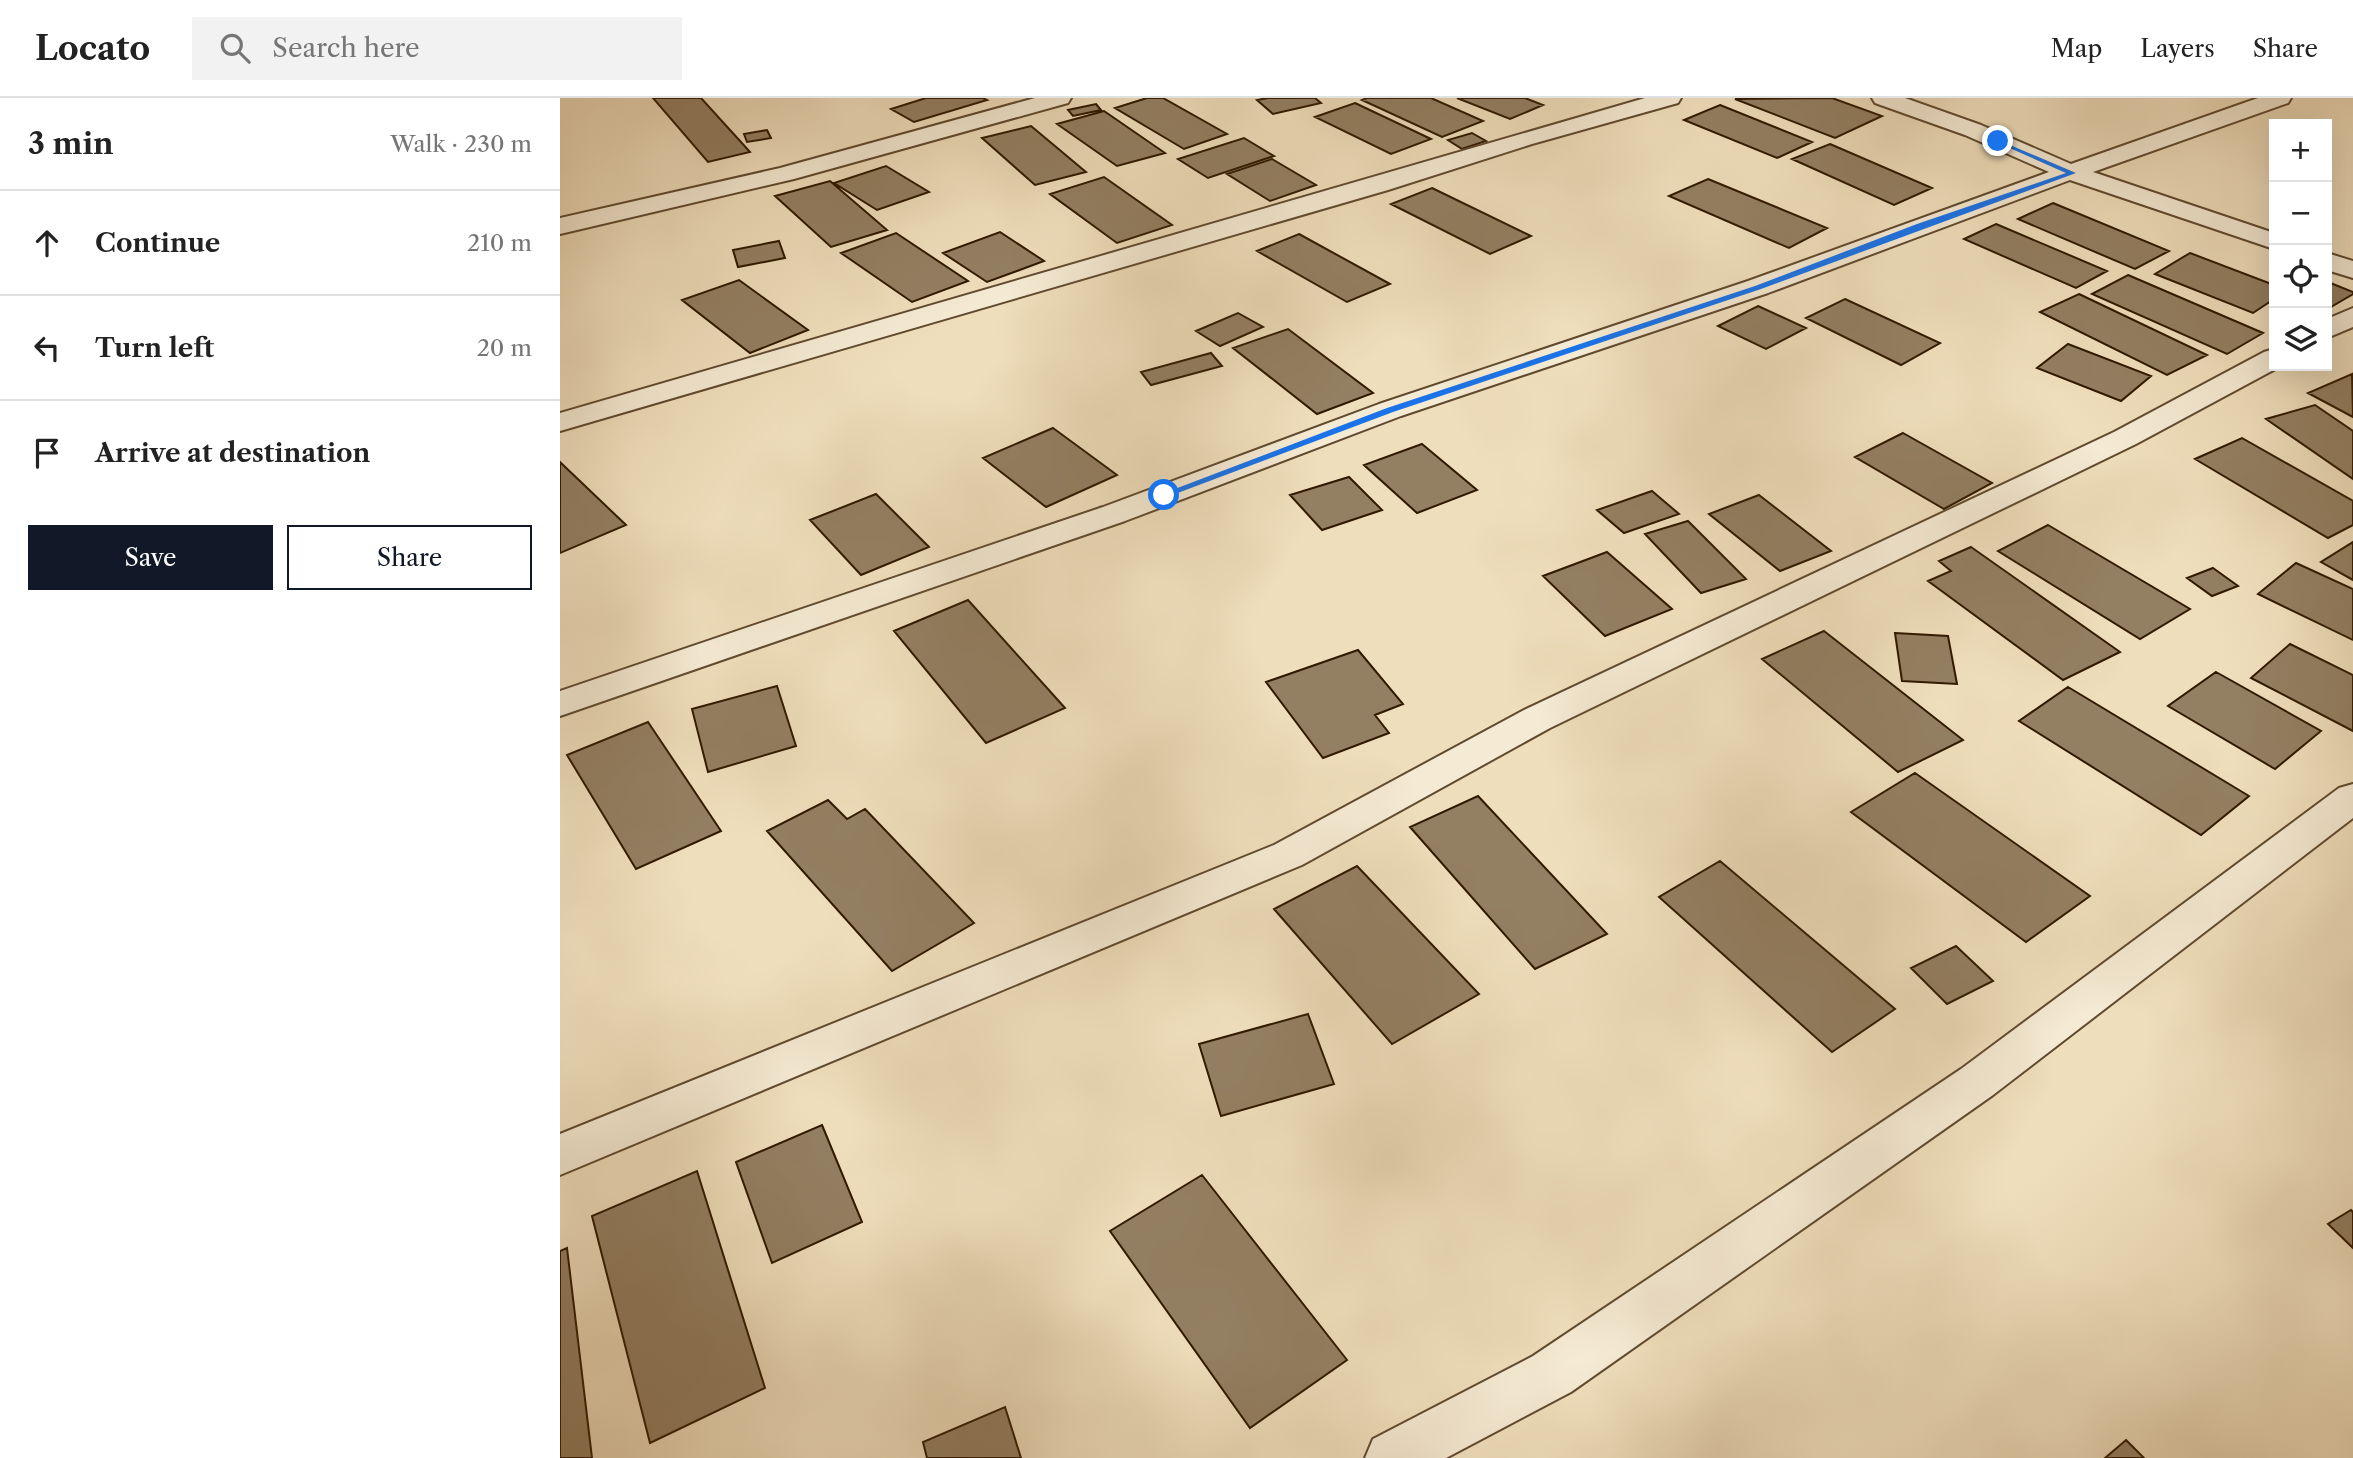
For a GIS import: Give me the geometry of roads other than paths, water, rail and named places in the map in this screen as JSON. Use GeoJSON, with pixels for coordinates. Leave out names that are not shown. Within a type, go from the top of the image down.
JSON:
{"type":"FeatureCollection","features":[{"type":"Feature","properties":{"kind":"street"},"geometry":{"type":"LineString","coordinates":[[560,226],[785,174],[1006,104],[1060,98]]}},
{"type":"Feature","properties":{"kind":"street"},"geometry":{"type":"LineString","coordinates":[[560,422],[1380,185],[1524,139],[1670,98]]}},
{"type":"Feature","properties":{"kind":"street"},"geometry":{"type":"LineString","coordinates":[[1883,98],[1973,130],[2072,173],[2269,239]]}},
{"type":"Feature","properties":{"kind":"street"},"geometry":{"type":"LineString","coordinates":[[560,705],[1114,514],[1390,410],[1758,287],[1920,226],[2280,98]]}},
{"type":"Feature","properties":{"kind":"street"},"geometry":{"type":"LineString","coordinates":[[2332,263],[2353,270]]}},
{"type":"Feature","properties":{"kind":"street"},"geometry":{"type":"LineString","coordinates":[[2332,327],[2353,316]]}},
{"type":"Feature","properties":{"kind":"street"},"geometry":{"type":"LineString","coordinates":[[560,1155],[1288,855],[1537,719],[2125,438],[2269,361]]}},
{"type":"Feature","properties":{"kind":"street"},"geometry":{"type":"LineString","coordinates":[[1392,1458],[1552,1374],[1978,1082],[2353,798]]}}]}
